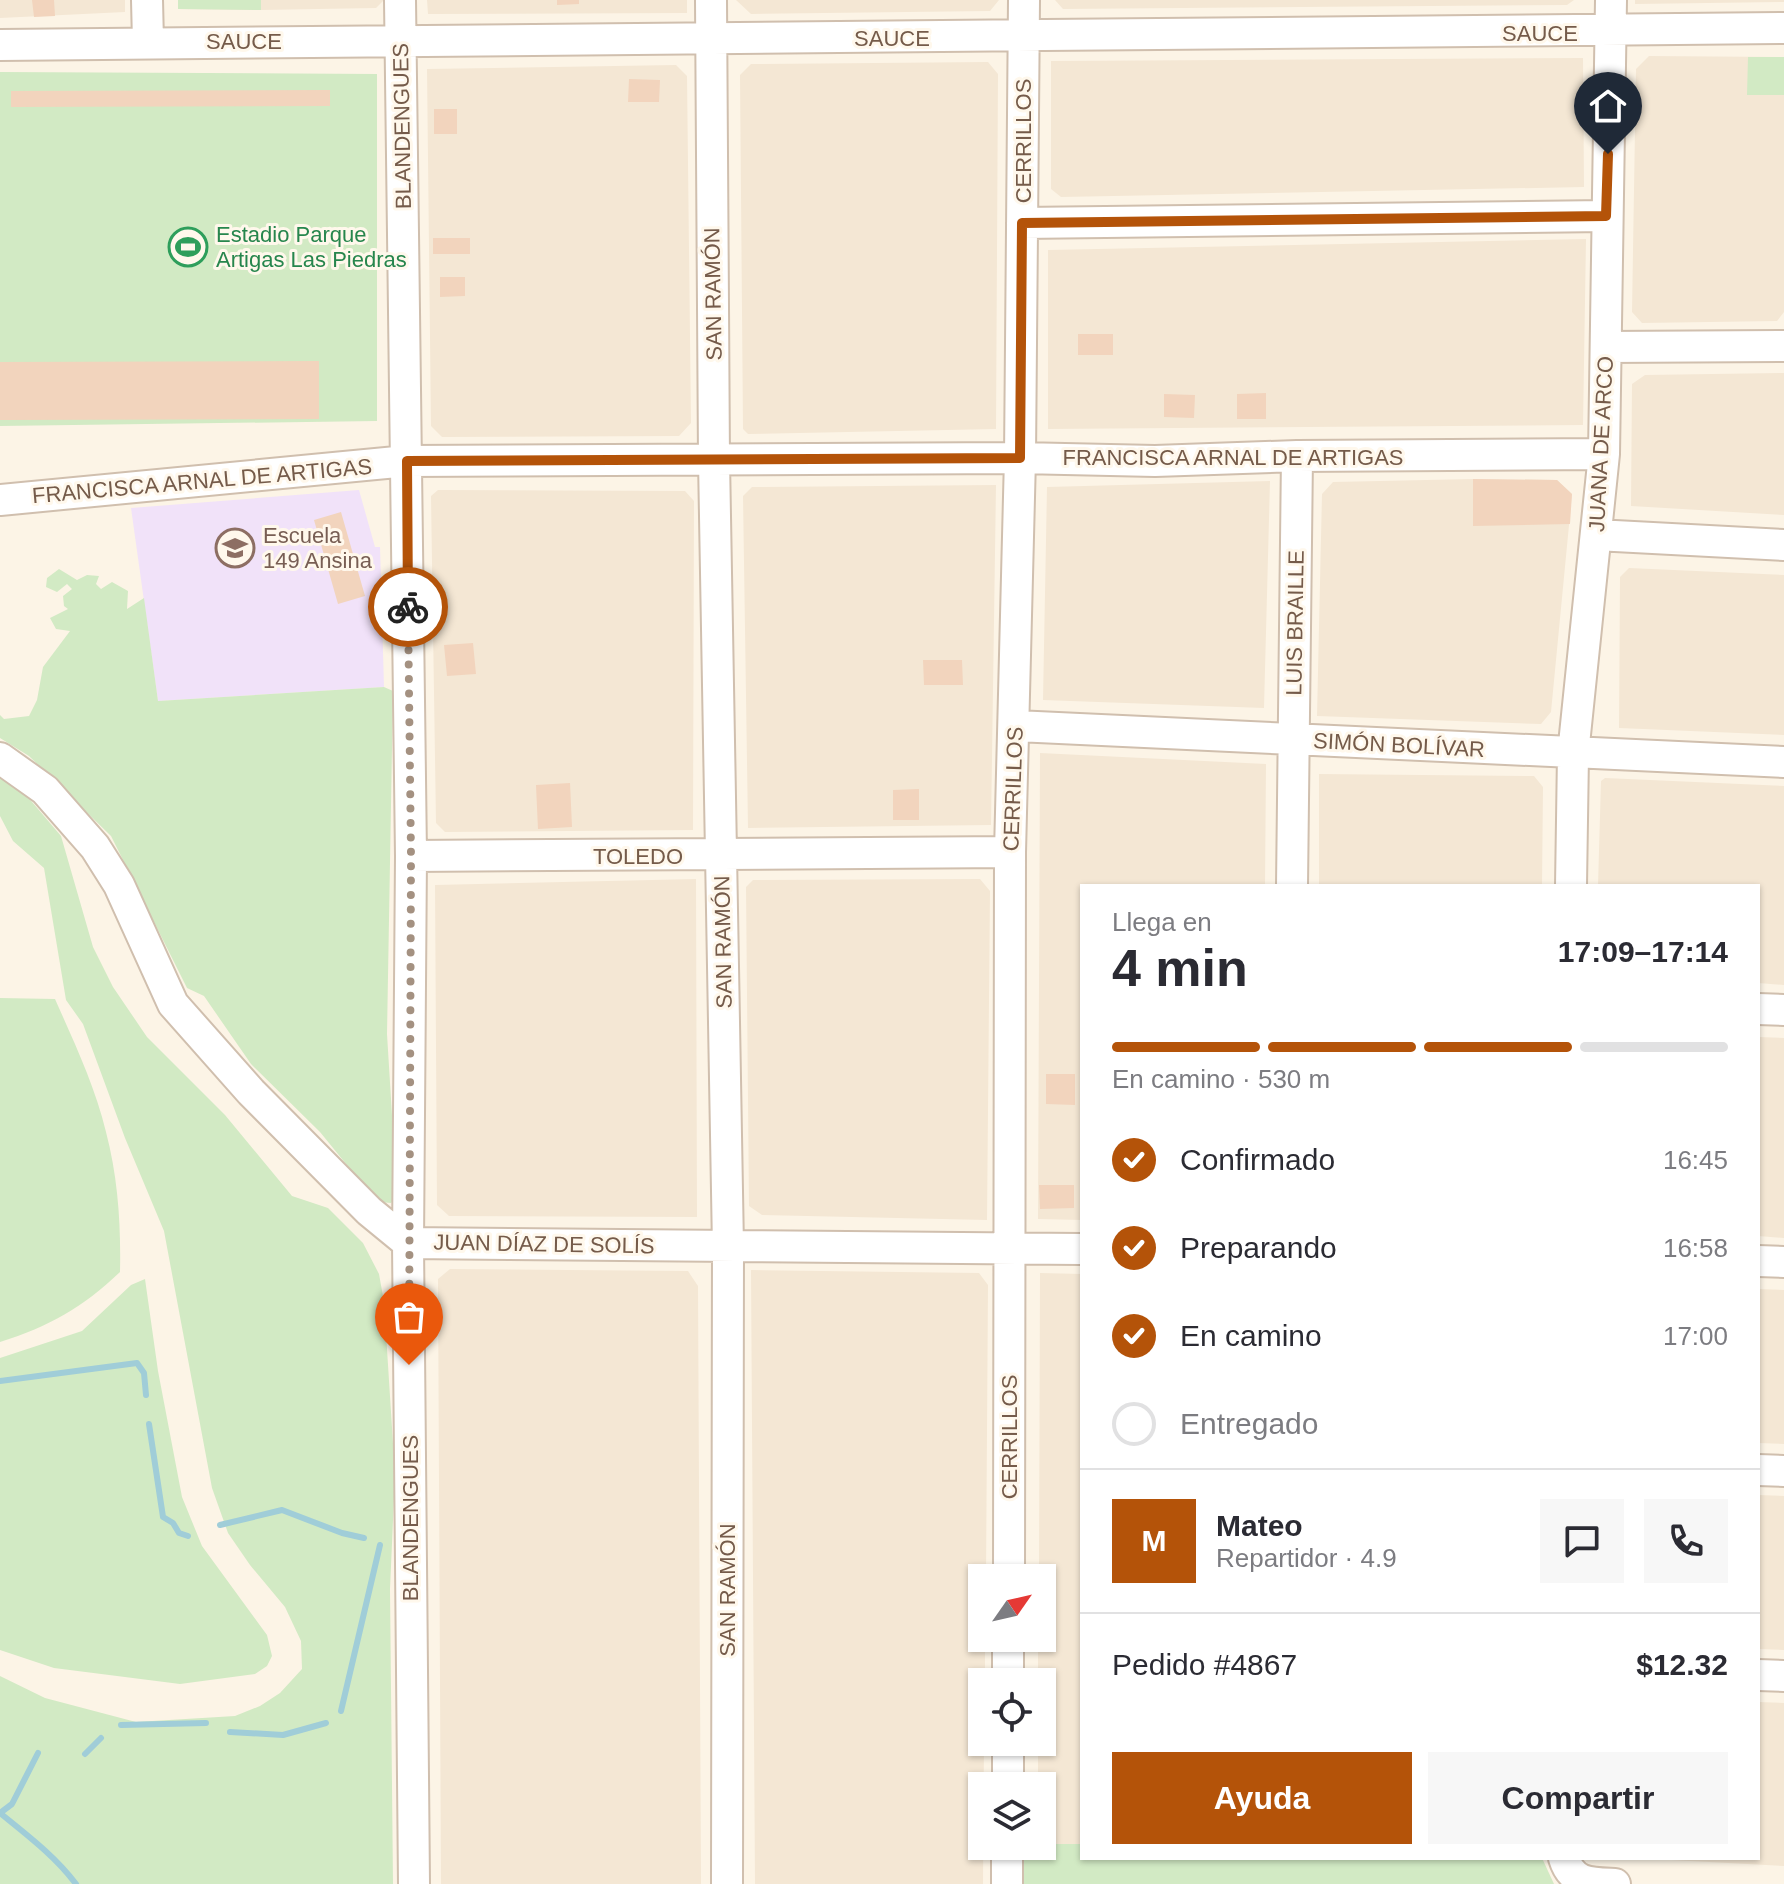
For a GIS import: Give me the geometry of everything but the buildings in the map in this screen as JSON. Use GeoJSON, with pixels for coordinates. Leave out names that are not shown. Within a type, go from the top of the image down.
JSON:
{"type":"FeatureCollection","features":[{"type":"Feature","properties":{"kind":"street"},"geometry":{"type":"LineString","coordinates":[[147,0],[148,42]]}},
{"type":"Feature","properties":{"kind":"street","name":"BLANDENGUES"},"geometry":{"type":"LineString","coordinates":[[400,0],[411,856],[408,1243],[414,1884]]}},
{"type":"Feature","properties":{"kind":"street","name":"SAN RAMÓN"},"geometry":{"type":"LineString","coordinates":[[711,0],[714,460],[728,1247],[727,1884]]}},
{"type":"Feature","properties":{"kind":"street","name":"CERRILLOS"},"geometry":{"type":"LineString","coordinates":[[1009,1564],[1010,852],[1020,458],[1024,0]]}},
{"type":"Feature","properties":{"kind":"street","name":"JUANA DE ARCO"},"geometry":{"type":"LineString","coordinates":[[1571,884],[1573,754],[1604,454],[1611,0]]}},
{"type":"Feature","properties":{"kind":"street","name":"SAUCE"},"geometry":{"type":"LineString","coordinates":[[0,45],[1784,28]]}},
{"type":"Feature","properties":{"kind":"street"},"geometry":{"type":"LineString","coordinates":[[1022,223],[1606,216]]}},
{"type":"Feature","properties":{"kind":"street"},"geometry":{"type":"LineString","coordinates":[[1606,347],[1784,346]]}},
{"type":"Feature","properties":{"kind":"street","name":"FRANCISCA ARNAL DE ARTIGAS"},"geometry":{"type":"LineString","coordinates":[[0,500],[407,461],[1020,458],[1155,461],[1297,456],[1604,454]]}},
{"type":"Feature","properties":{"kind":"street","name":"LUIS BRAILLE"},"geometry":{"type":"LineString","coordinates":[[1292,884],[1297,456]]}},
{"type":"Feature","properties":{"kind":"street"},"geometry":{"type":"LineString","coordinates":[[1596,535],[1784,545]]}},
{"type":"Feature","properties":{"kind":"street","name":"SIMÓN BOLÍVAR"},"geometry":{"type":"LineString","coordinates":[[1015,726],[1784,762]]}},
{"type":"Feature","properties":{"kind":"street","name":"JUAN DÍAZ DE SOLÍS"},"geometry":{"type":"LineString","coordinates":[[0,758],[45,790],[95,847],[119,885],[173,1004],[251,1092],[369,1211],[408,1243],[1080,1249]]}},
{"type":"Feature","properties":{"kind":"street","name":"TOLEDO"},"geometry":{"type":"LineString","coordinates":[[411,856],[1010,852]]}},
{"type":"Feature","properties":{"kind":"street"},"geometry":{"type":"LineString","coordinates":[[1760,1009],[1784,1010]]}},
{"type":"Feature","properties":{"kind":"street"},"geometry":{"type":"LineString","coordinates":[[1760,1261],[1784,1262]]}},
{"type":"Feature","properties":{"kind":"street"},"geometry":{"type":"LineString","coordinates":[[1760,1470],[1784,1471]]}},
{"type":"Feature","properties":{"kind":"street"},"geometry":{"type":"LineString","coordinates":[[1760,1675],[1784,1676]]}},
{"type":"Feature","properties":{"kind":"street"},"geometry":{"type":"LineString","coordinates":[[1007,1860],[1007,1884]]}},
{"type":"Feature","properties":{"kind":"street"},"geometry":{"type":"LineString","coordinates":[[1567,1866],[1584,1883],[1615,1884]]}},
{"type":"Feature","properties":{"kind":"shaded area"},"geometry":{"type":"Polygon","coordinates":[[[0,0],[125,0],[125,12],[0,18],[0,0]]]}},
{"type":"Feature","properties":{"kind":"shaded area"},"geometry":{"type":"Polygon","coordinates":[[[178,0],[383,1],[376,8],[261,10],[178,9],[178,0]]]}},
{"type":"Feature","properties":{"kind":"shaded area"},"geometry":{"type":"Polygon","coordinates":[[[427,0],[687,0],[687,13],[428,14],[427,0]]]}},
{"type":"Feature","properties":{"kind":"shaded area"},"geometry":{"type":"Polygon","coordinates":[[[736,0],[999,0],[990,11],[751,14],[736,0]]]}},
{"type":"Feature","properties":{"kind":"shaded area"},"geometry":{"type":"Polygon","coordinates":[[[1055,0],[1574,0],[1567,5],[1063,9],[1055,0]]]}},
{"type":"Feature","properties":{"kind":"shaded area"},"geometry":{"type":"Polygon","coordinates":[[[1635,0],[1784,0],[1784,2],[1635,4],[1635,0]]]}},
{"type":"Feature","properties":{"kind":"shaded area"},"geometry":{"type":"Polygon","coordinates":[[[1649,56],[1784,57],[1784,312],[1777,321],[1642,323],[1632,312],[1636,69],[1649,56]]]}},
{"type":"Feature","properties":{"kind":"shaded area"},"geometry":{"type":"Polygon","coordinates":[[[1583,58],[1584,187],[1061,197],[1051,189],[1051,61],[1583,58]]]}},
{"type":"Feature","properties":{"kind":"shaded area"},"geometry":{"type":"Polygon","coordinates":[[[988,62],[998,74],[996,429],[748,434],[743,429],[740,75],[751,64],[988,62]]]}},
{"type":"Feature","properties":{"kind":"shaded area"},"geometry":{"type":"Polygon","coordinates":[[[676,65],[687,76],[691,423],[679,436],[442,437],[431,426],[427,69],[676,65]]]}},
{"type":"Feature","properties":{"kind":"shaded area"},"geometry":{"type":"Polygon","coordinates":[[[1586,239],[1583,425],[1048,429],[1048,250],[1586,239]]]}},
{"type":"Feature","properties":{"kind":"shaded area"},"geometry":{"type":"Polygon","coordinates":[[[1784,373],[1784,515],[1631,506],[1632,384],[1645,375],[1784,373]]]}},
{"type":"Feature","properties":{"kind":"shaded area"},"geometry":{"type":"Polygon","coordinates":[[[1557,480],[1572,494],[1551,712],[1541,724],[1317,716],[1322,494],[1333,482],[1557,480]]]}},
{"type":"Feature","properties":{"kind":"shaded area"},"geometry":{"type":"Polygon","coordinates":[[[1270,481],[1264,708],[1043,700],[1047,487],[1270,481]]]}},
{"type":"Feature","properties":{"kind":"shaded area"},"geometry":{"type":"Polygon","coordinates":[[[996,485],[991,825],[748,828],[743,496],[752,487],[996,485]]]}},
{"type":"Feature","properties":{"kind":"shaded area"},"geometry":{"type":"Polygon","coordinates":[[[359,490],[375,547],[380,547],[384,687],[158,701],[131,508],[359,490]]]}},
{"type":"Feature","properties":{"kind":"shaded area"},"geometry":{"type":"Polygon","coordinates":[[[438,490],[685,491],[694,501],[693,830],[445,832],[436,823],[431,496],[438,490]]]}},
{"type":"Feature","properties":{"kind":"shaded area"},"geometry":{"type":"Polygon","coordinates":[[[1629,568],[1784,575],[1784,735],[1619,728],[1620,577],[1629,568]]]}},
{"type":"Feature","properties":{"kind":"shaded area"},"geometry":{"type":"Polygon","coordinates":[[[1040,753],[1266,764],[1265,884],[1080,884],[1080,1220],[1038,1219],[1040,753]]]}},
{"type":"Feature","properties":{"kind":"shaded area"},"geometry":{"type":"Polygon","coordinates":[[[1319,774],[1534,776],[1543,787],[1542,884],[1319,884],[1319,774]]]}},
{"type":"Feature","properties":{"kind":"shaded area"},"geometry":{"type":"Polygon","coordinates":[[[1605,778],[1784,786],[1784,985],[1760,983],[1760,884],[1598,884],[1601,781],[1605,778]]]}},
{"type":"Feature","properties":{"kind":"shaded area"},"geometry":{"type":"Polygon","coordinates":[[[696,879],[697,1217],[449,1216],[437,1205],[435,885],[696,879]]]}},
{"type":"Feature","properties":{"kind":"shaded area"},"geometry":{"type":"Polygon","coordinates":[[[980,879],[990,891],[987,1220],[762,1215],[749,1206],[746,887],[753,880],[980,879]]]}},
{"type":"Feature","properties":{"kind":"shaded area"},"geometry":{"type":"Polygon","coordinates":[[[1760,1037],[1784,1038],[1784,1238],[1760,1236],[1760,1037]]]}},
{"type":"Feature","properties":{"kind":"shaded area"},"geometry":{"type":"Polygon","coordinates":[[[450,1269],[688,1271],[698,1286],[701,1884],[441,1884],[438,1279],[450,1269]]]}},
{"type":"Feature","properties":{"kind":"shaded area"},"geometry":{"type":"Polygon","coordinates":[[[751,1270],[979,1273],[988,1285],[986,1564],[968,1564],[968,1652],[985,1652],[985,1668],[968,1668],[968,1756],[984,1756],[984,1772],[968,1772],[968,1860],[983,1860],[983,1884],[755,1884],[751,1270]]]}},
{"type":"Feature","properties":{"kind":"shaded area"},"geometry":{"type":"Polygon","coordinates":[[[1040,1273],[1080,1274],[1080,1844],[1056,1844],[1056,1772],[1038,1772],[1038,1756],[1056,1756],[1056,1668],[1038,1668],[1038,1652],[1056,1652],[1056,1564],[1039,1564],[1040,1273]]]}},
{"type":"Feature","properties":{"kind":"shaded area"},"geometry":{"type":"Polygon","coordinates":[[[1760,1289],[1784,1290],[1784,1444],[1760,1443],[1760,1289]]]}},
{"type":"Feature","properties":{"kind":"shaded area"},"geometry":{"type":"Polygon","coordinates":[[[1760,1495],[1784,1496],[1784,1650],[1760,1649],[1760,1495]]]}},
{"type":"Feature","properties":{"kind":"shaded area"},"geometry":{"type":"Polygon","coordinates":[[[1760,1702],[1784,1703],[1784,1866],[1672,1860],[1760,1860],[1760,1702]]]}},
{"type":"Feature","properties":{"kind":"green space"},"geometry":{"type":"Polygon","coordinates":[[[178,0],[261,0],[261,10],[178,9],[178,0]]]}},
{"type":"Feature","properties":{"kind":"green space"},"geometry":{"type":"Polygon","coordinates":[[[1748,57],[1784,57],[1784,95],[1747,95],[1748,57]]]}},
{"type":"Feature","properties":{"kind":"green space","name":"Estadio Parque Artigas Las Piedras"},"geometry":{"type":"Polygon","coordinates":[[[0,72],[377,74],[377,421],[0,426],[0,72]]]}},
{"type":"Feature","properties":{"kind":"green space"},"geometry":{"type":"Polygon","coordinates":[[[59,569],[77,580],[87,575],[99,576],[96,584],[101,589],[112,582],[128,591],[127,609],[144,598],[158,701],[384,687],[393,691],[387,1034],[397,1196],[391,1203],[380,1202],[373,1197],[320,1132],[251,1064],[204,996],[187,988],[111,836],[29,756],[0,738],[0,715],[4,719],[29,716],[37,700],[43,667],[70,631],[56,629],[50,618],[68,609],[64,606],[63,596],[72,589],[67,584],[57,592],[46,587],[47,578],[59,569]]]}},
{"type":"Feature","properties":{"kind":"green space"},"geometry":{"type":"Polygon","coordinates":[[[0,774],[15,782],[61,836],[93,947],[113,987],[147,1037],[225,1115],[292,1196],[328,1208],[363,1243],[379,1274],[384,1302],[395,1475],[390,1589],[393,1884],[0,1884],[0,1676],[45,1698],[136,1722],[235,1716],[260,1706],[280,1693],[302,1669],[301,1641],[285,1607],[228,1533],[212,1488],[164,1231],[125,1138],[83,1024],[66,1000],[44,868],[13,841],[0,816],[0,774]]]}},
{"type":"Feature","properties":{"kind":"green space"},"geometry":{"type":"Polygon","coordinates":[[[0,998],[55,999],[77,1048],[110,1149],[119,1219],[120,1272],[79,1306],[50,1322],[0,1342],[0,998]]]}},
{"type":"Feature","properties":{"kind":"green space"},"geometry":{"type":"Polygon","coordinates":[[[145,1279],[158,1371],[182,1497],[202,1546],[267,1635],[272,1656],[267,1666],[255,1674],[180,1684],[54,1668],[0,1650],[0,1358],[82,1331],[131,1285],[145,1279]]]}},
{"type":"Feature","properties":{"kind":"green space"},"geometry":{"type":"Polygon","coordinates":[[[1056,1844],[1080,1844],[1080,1860],[1543,1860],[1554,1884],[1021,1884],[1021,1860],[1056,1860],[1056,1844]]]}},
{"type":"Feature","properties":{"kind":"waterway"},"geometry":{"type":"LineString","coordinates":[[0,1381],[137,1363],[144,1373],[146,1395]]}},
{"type":"Feature","properties":{"kind":"waterway"},"geometry":{"type":"LineString","coordinates":[[149,1424],[163,1517],[173,1523],[179,1533],[188,1536]]}},
{"type":"Feature","properties":{"kind":"waterway"},"geometry":{"type":"LineString","coordinates":[[220,1525],[282,1510],[364,1538]]}},
{"type":"Feature","properties":{"kind":"waterway"},"geometry":{"type":"LineString","coordinates":[[341,1711],[380,1545]]}},
{"type":"Feature","properties":{"kind":"waterway"},"geometry":{"type":"LineString","coordinates":[[121,1725],[206,1723]]}},
{"type":"Feature","properties":{"kind":"waterway"},"geometry":{"type":"LineString","coordinates":[[230,1732],[283,1735],[326,1723]]}},
{"type":"Feature","properties":{"kind":"waterway"},"geometry":{"type":"LineString","coordinates":[[85,1754],[101,1738]]}},
{"type":"Feature","properties":{"kind":"waterway"},"geometry":{"type":"LineString","coordinates":[[0,1813],[12,1804],[38,1753]]}},
{"type":"Feature","properties":{"kind":"waterway"},"geometry":{"type":"LineString","coordinates":[[0,1813],[50,1855],[76,1884]]}},
{"type":"Feature","properties":{"kind":"way so far"},"geometry":{"type":"LineString","coordinates":[[408,607],[411,856],[409,1365]]}},
{"type":"Feature","properties":{"kind":"place","name":"Estadio Parque Artigas Las Piedras"},"geometry":{"type":"Point","coordinates":[188,247]}},
{"type":"Feature","properties":{"kind":"place","name":"Escuela 149 Ansina"},"geometry":{"type":"Point","coordinates":[235,548]}},
{"type":"Feature","properties":{"kind":"route"},"geometry":{"type":"LineString","coordinates":[[408,607],[407,461],[1020,458],[1022,223],[1606,216],[1608,154]]}}]}
